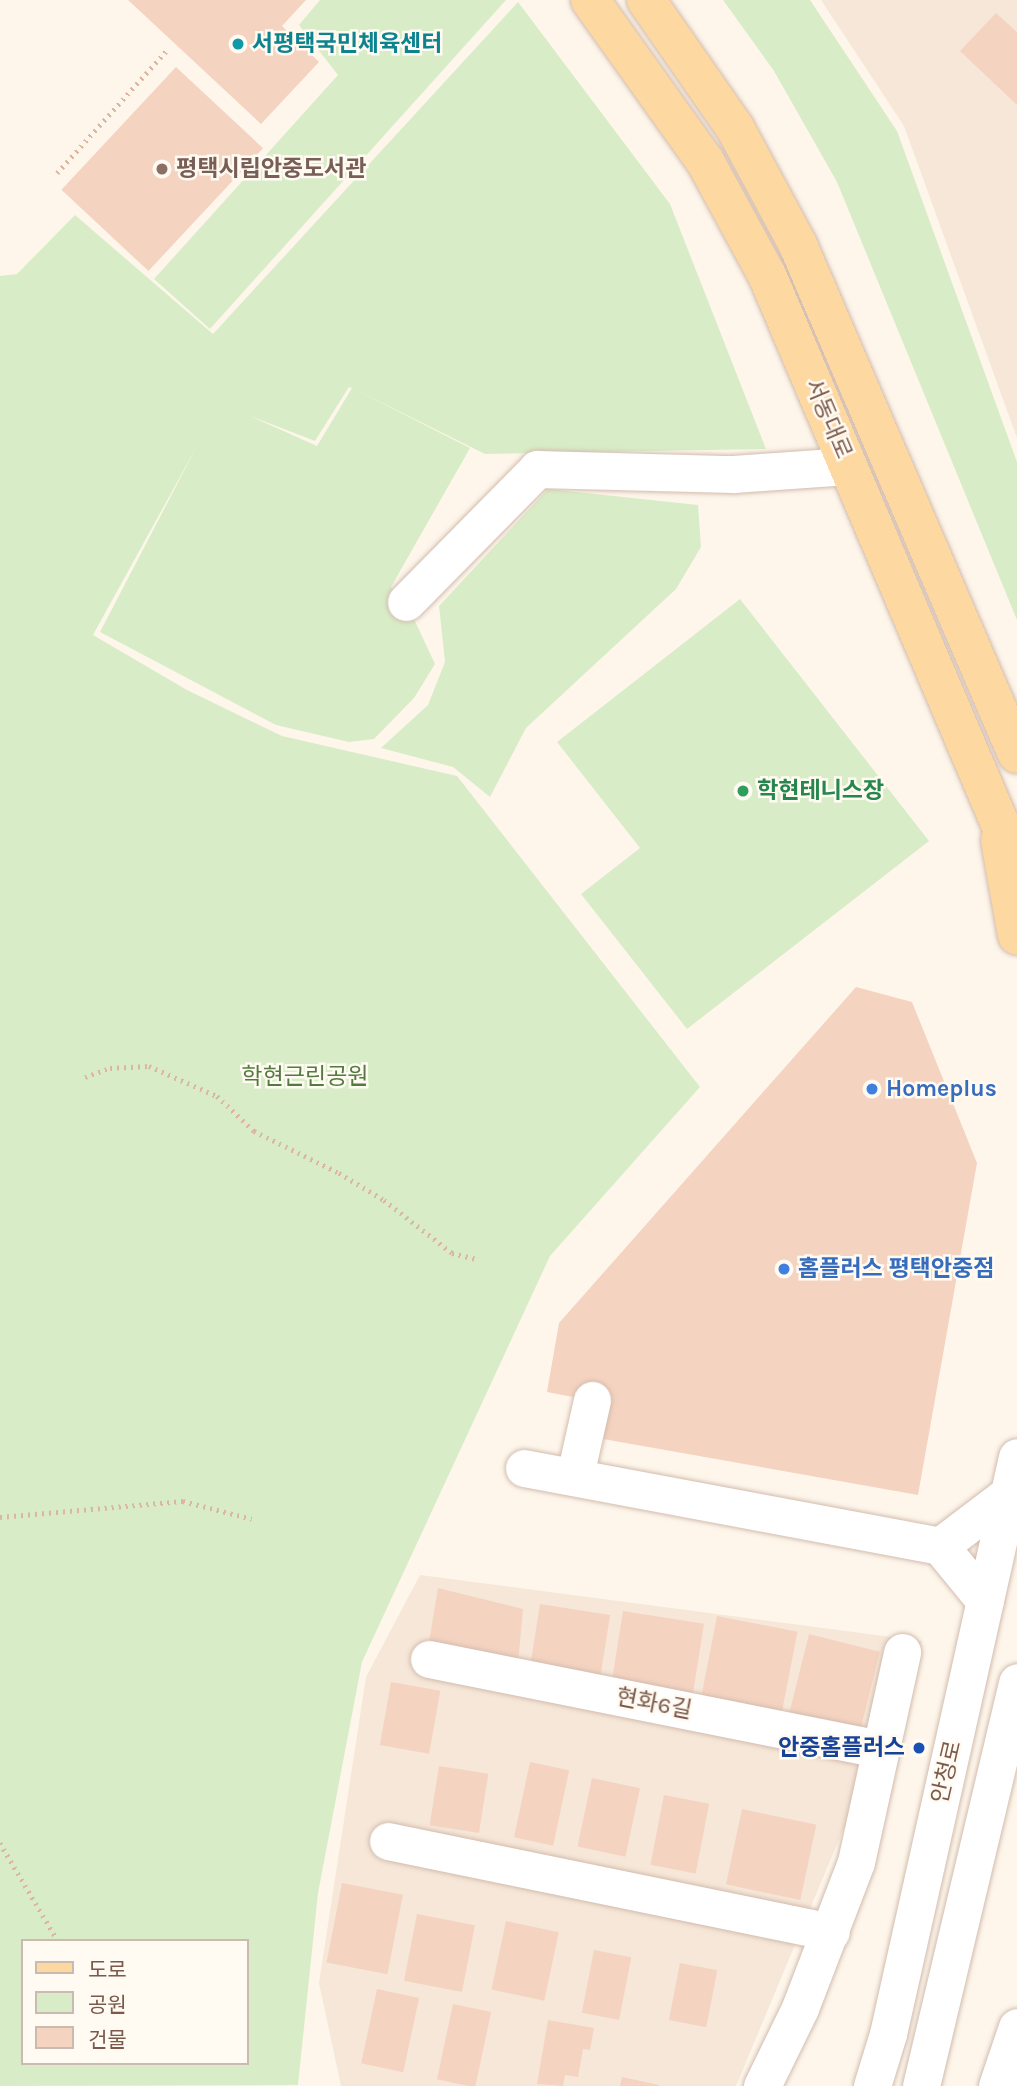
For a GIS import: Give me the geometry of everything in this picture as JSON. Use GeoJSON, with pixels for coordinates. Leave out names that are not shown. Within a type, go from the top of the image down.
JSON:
{"type":"FeatureCollection","features":[{"type":"Feature","properties":{"kind":"main road","name":"서동대로"},"geometry":{"type":"LineString","coordinates":[[590,0],[705,161],[767,275],[1017,864]]}},
{"type":"Feature","properties":{"kind":"main road","name":"서동대로"},"geometry":{"type":"LineString","coordinates":[[646,0],[735,128],[798,245],[1017,754]]}},
{"type":"Feature","properties":{"kind":"main road"},"geometry":{"type":"LineString","coordinates":[[996,818],[1017,935]]}},
{"type":"Feature","properties":{"kind":"street"},"geometry":{"type":"LineString","coordinates":[[406,602],[537,469],[733,474],[848,466]]}},
{"type":"Feature","properties":{"kind":"street"},"geometry":{"type":"LineString","coordinates":[[575,1475],[592,1400]]}},
{"type":"Feature","properties":{"kind":"street","name":"안청로"},"geometry":{"type":"LineString","coordinates":[[872,2086],[888,2034],[1017,1457]]}},
{"type":"Feature","properties":{"kind":"street"},"geometry":{"type":"LineString","coordinates":[[524,1468],[575,1475],[940,1546],[985,1601]]}},
{"type":"Feature","properties":{"kind":"street"},"geometry":{"type":"LineString","coordinates":[[940,1546],[1007,1495]]}},
{"type":"Feature","properties":{"kind":"street"},"geometry":{"type":"LineString","coordinates":[[762,2086],[831,1932],[856,1862],[902,1651]]}},
{"type":"Feature","properties":{"kind":"street","name":"현화6길"},"geometry":{"type":"LineString","coordinates":[[429,1659],[880,1749]]}},
{"type":"Feature","properties":{"kind":"street","name":"안청로"},"geometry":{"type":"LineString","coordinates":[[921,2086],[1017,1682]]}},
{"type":"Feature","properties":{"kind":"street"},"geometry":{"type":"LineString","coordinates":[[388,1841],[831,1932]]}},
{"type":"Feature","properties":{"kind":"street"},"geometry":{"type":"LineString","coordinates":[[997,2086],[1017,2027]]}},
{"type":"Feature","properties":{"kind":"path"},"geometry":{"type":"LineString","coordinates":[[57,173],[166,51]]}},
{"type":"Feature","properties":{"kind":"path"},"geometry":{"type":"LineString","coordinates":[[85,1077],[110,1068],[149,1066],[217,1096],[254,1131],[339,1173],[384,1200],[452,1253],[476,1259]]}},
{"type":"Feature","properties":{"kind":"path"},"geometry":{"type":"LineString","coordinates":[[0,1517],[183,1501],[252,1519]]}},
{"type":"Feature","properties":{"kind":"path"},"geometry":{"type":"LineString","coordinates":[[0,1843],[57,1939]]}},
{"type":"Feature","properties":{"kind":"shaded area"},"geometry":{"type":"Polygon","coordinates":[[[821,0],[1017,0],[1017,438],[904,126],[821,0]]]}},
{"type":"Feature","properties":{"kind":"shaded area"},"geometry":{"type":"Polygon","coordinates":[[[420,1575],[922,1641],[736,2086],[341,2086],[319,1983],[366,1677],[420,1575]]]}},
{"type":"Feature","properties":{"kind":"green space"},"geometry":{"type":"Polygon","coordinates":[[[320,0],[506,0],[210,329],[154,279],[338,75],[299,25],[320,0]]]}},
{"type":"Feature","properties":{"kind":"green space"},"geometry":{"type":"Polygon","coordinates":[[[723,0],[810,0],[897,131],[1017,462],[1017,620],[837,182],[774,71],[723,0]]]}},
{"type":"Feature","properties":{"kind":"green space","name":"학현근린공원"},"geometry":{"type":"Polygon","coordinates":[[[518,2],[670,204],[766,449],[485,454],[356,390],[470,448],[391,587],[406,602],[435,664],[414,698],[374,739],[349,742],[276,725],[100,632],[197,446],[93,635],[187,690],[282,736],[457,776],[700,1087],[550,1256],[362,1662],[318,1893],[298,2085],[0,2086],[0,276],[17,274],[75,215],[213,334],[518,2]],[[349,387],[315,441],[250,416],[317,446],[352,388],[349,387]]]}},
{"type":"Feature","properties":{"kind":"green space"},"geometry":{"type":"Polygon","coordinates":[[[548,489],[698,505],[701,547],[676,589],[526,728],[490,797],[453,767],[381,748],[428,705],[445,662],[439,606],[548,489]]]}},
{"type":"Feature","properties":{"kind":"green space","name":"학현테니스장"},"geometry":{"type":"Polygon","coordinates":[[[740,599],[929,841],[687,1029],[581,894],[640,848],[557,742],[740,599]]]}},
{"type":"Feature","properties":{"kind":"building","name":"서평택국민체육센터"},"geometry":{"type":"Polygon","coordinates":[[[128,0],[306,0],[282,26],[319,62],[261,124],[128,0]]]}},
{"type":"Feature","properties":{"kind":"building"},"geometry":{"type":"Polygon","coordinates":[[[996,13],[1017,32],[1017,105],[960,51],[996,13]]]}},
{"type":"Feature","properties":{"kind":"building","name":"평택시립안중도서관"},"geometry":{"type":"Polygon","coordinates":[[[176,67],[263,148],[148,271],[61,190],[176,67]]]}},
{"type":"Feature","properties":{"kind":"building","name":"홈플러스 평택안중점"},"geometry":{"type":"Polygon","coordinates":[[[856,987],[912,1002],[977,1163],[918,1495],[603,1439],[609,1404],[547,1392],[559,1323],[856,987]]]}},
{"type":"Feature","properties":{"kind":"building"},"geometry":{"type":"Polygon","coordinates":[[[438,1588],[523,1609],[518,1664],[428,1648],[438,1588]]]}},
{"type":"Feature","properties":{"kind":"building"},"geometry":{"type":"Polygon","coordinates":[[[540,1604],[610,1615],[599,1682],[529,1671],[540,1604]]]}},
{"type":"Feature","properties":{"kind":"building"},"geometry":{"type":"Polygon","coordinates":[[[623,1611],[704,1624],[693,1695],[612,1682],[623,1611]]]}},
{"type":"Feature","properties":{"kind":"building"},"geometry":{"type":"Polygon","coordinates":[[[717,1616],[797,1632],[781,1719],[700,1703],[717,1616]]]}},
{"type":"Feature","properties":{"kind":"building"},"geometry":{"type":"Polygon","coordinates":[[[809,1634],[880,1652],[857,1742],[787,1724],[809,1634]]]}},
{"type":"Feature","properties":{"kind":"building"},"geometry":{"type":"Polygon","coordinates":[[[391,1682],[440,1691],[429,1754],[380,1745],[391,1682]]]}},
{"type":"Feature","properties":{"kind":"building"},"geometry":{"type":"Polygon","coordinates":[[[530,1762],[569,1770],[553,1846],[514,1837],[530,1762]]]}},
{"type":"Feature","properties":{"kind":"building"},"geometry":{"type":"Polygon","coordinates":[[[439,1766],[488,1774],[479,1833],[430,1825],[439,1766]]]}},
{"type":"Feature","properties":{"kind":"building"},"geometry":{"type":"Polygon","coordinates":[[[592,1778],[640,1788],[625,1857],[577,1846],[592,1778]]]}},
{"type":"Feature","properties":{"kind":"building"},"geometry":{"type":"Polygon","coordinates":[[[664,1795],[709,1804],[696,1873],[650,1865],[664,1795]]]}},
{"type":"Feature","properties":{"kind":"building"},"geometry":{"type":"Polygon","coordinates":[[[742,1809],[816,1825],[800,1900],[726,1884],[742,1809]]]}},
{"type":"Feature","properties":{"kind":"building"},"geometry":{"type":"Polygon","coordinates":[[[342,1883],[403,1895],[387,1974],[327,1963],[342,1883]]]}},
{"type":"Feature","properties":{"kind":"building"},"geometry":{"type":"Polygon","coordinates":[[[417,1914],[475,1925],[462,1992],[404,1981],[417,1914]]]}},
{"type":"Feature","properties":{"kind":"building"},"geometry":{"type":"Polygon","coordinates":[[[506,1921],[559,1932],[544,2001],[491,1989],[506,1921]]]}},
{"type":"Feature","properties":{"kind":"building"},"geometry":{"type":"Polygon","coordinates":[[[594,1950],[631,1957],[619,2020],[582,2013],[594,1950]]]}},
{"type":"Feature","properties":{"kind":"building"},"geometry":{"type":"Polygon","coordinates":[[[680,1963],[717,1970],[706,2027],[669,2020],[680,1963]]]}},
{"type":"Feature","properties":{"kind":"building"},"geometry":{"type":"Polygon","coordinates":[[[377,1989],[419,1998],[403,2072],[361,2063],[377,1989]]]}},
{"type":"Feature","properties":{"kind":"building"},"geometry":{"type":"Polygon","coordinates":[[[453,2004],[491,2012],[475,2086],[437,2079],[453,2004]]]}},
{"type":"Feature","properties":{"kind":"building"},"geometry":{"type":"Polygon","coordinates":[[[548,2020],[594,2028],[590,2050],[583,2049],[578,2077],[565,2075],[563,2086],[537,2084],[548,2020]]]}},
{"type":"Feature","properties":{"kind":"building"},"geometry":{"type":"Polygon","coordinates":[[[622,2077],[659,2085],[659,2086],[620,2086],[622,2077]]]}},
{"type":"Feature","properties":{"kind":"place","name":"서평택국민체육센터"},"geometry":{"type":"Point","coordinates":[238,44]}},
{"type":"Feature","properties":{"kind":"place","name":"평택시립안중도서관"},"geometry":{"type":"Point","coordinates":[162,169]}},
{"type":"Feature","properties":{"kind":"place","name":"학현테니스장"},"geometry":{"type":"Point","coordinates":[743,791]}},
{"type":"Feature","properties":{"kind":"place","name":"Homeplus"},"geometry":{"type":"Point","coordinates":[872,1089]}},
{"type":"Feature","properties":{"kind":"place","name":"홈플러스 평택안중점"},"geometry":{"type":"Point","coordinates":[784,1269]}},
{"type":"Feature","properties":{"kind":"place","name":"안중홈플러스"},"geometry":{"type":"Point","coordinates":[919,1748]}}]}
